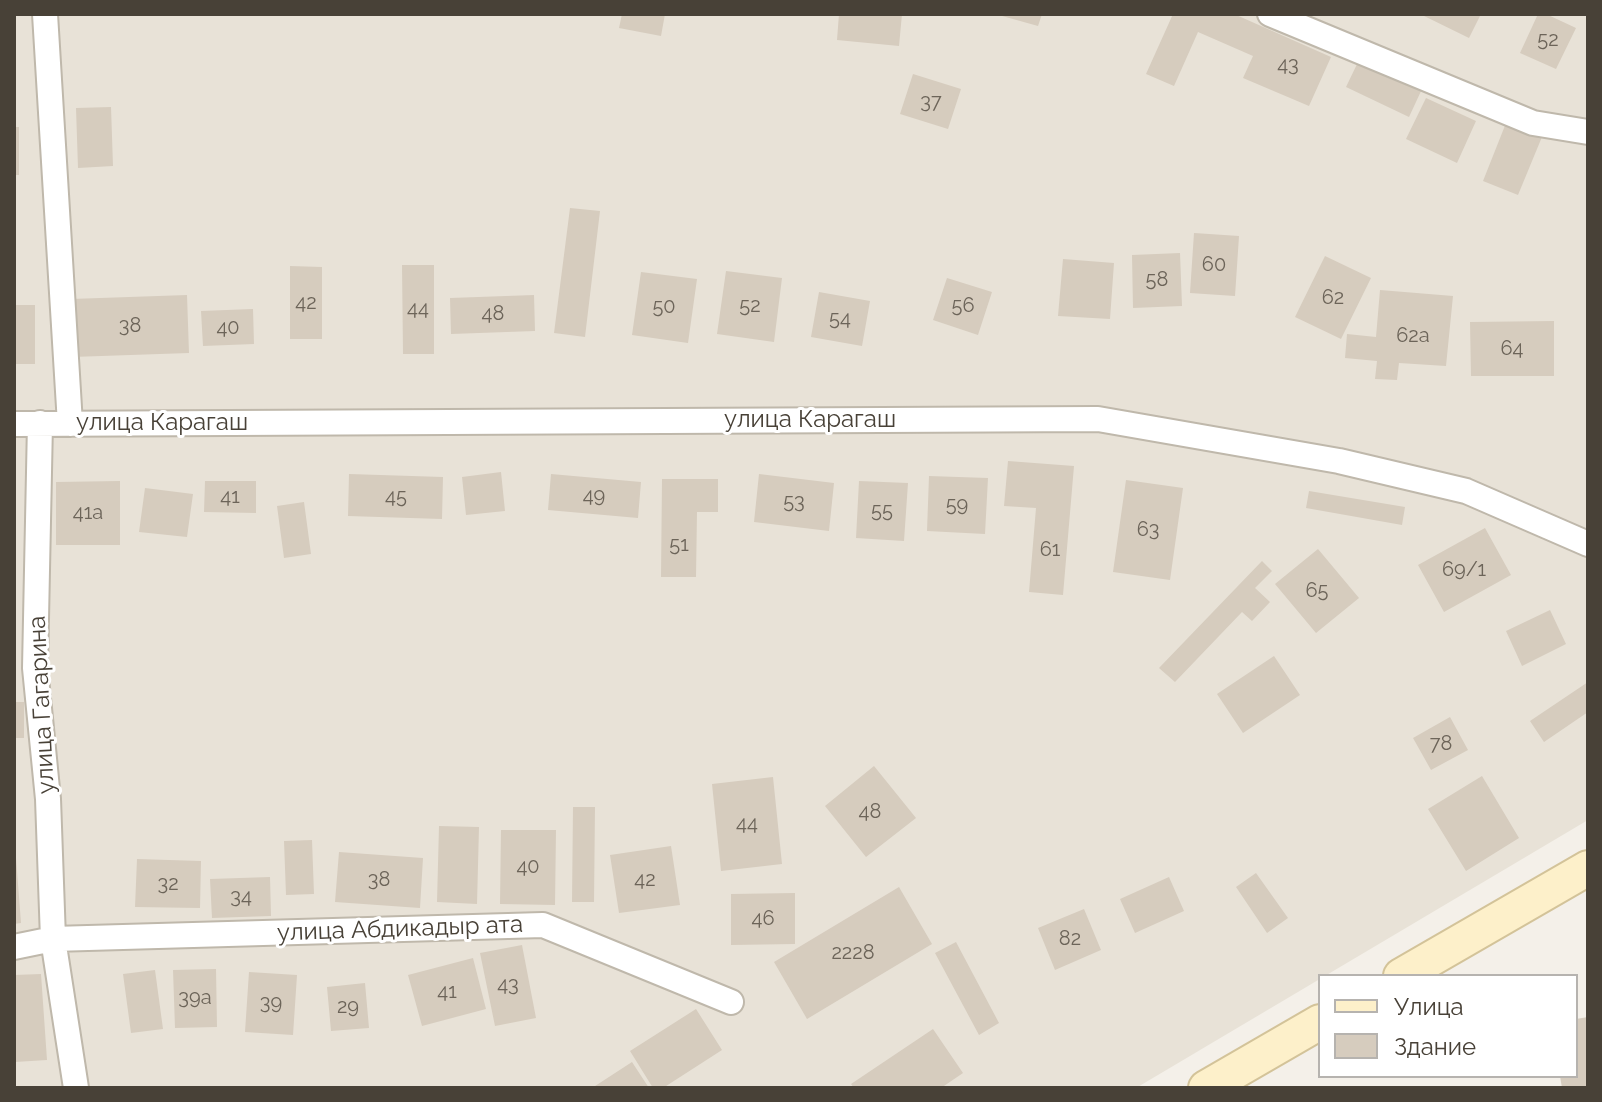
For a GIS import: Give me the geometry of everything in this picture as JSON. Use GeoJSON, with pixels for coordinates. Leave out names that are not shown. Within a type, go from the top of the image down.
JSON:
{"type":"FeatureCollection","features":[{"type":"Feature","properties":{"kind":"main road"},"geometry":{"type":"LineString","coordinates":[[1404,974],[1588,868]]}},
{"type":"Feature","properties":{"kind":"main road"},"geometry":{"type":"LineString","coordinates":[[1206,1088],[1318,1023]]}},
{"type":"Feature","properties":{"kind":"street"},"geometry":{"type":"LineString","coordinates":[[45,14],[70,424]]}},
{"type":"Feature","properties":{"kind":"street"},"geometry":{"type":"LineString","coordinates":[[1270,14],[1533,123],[1588,132]]}},
{"type":"Feature","properties":{"kind":"street","name":"улица Карагаш"},"geometry":{"type":"LineString","coordinates":[[14,424],[1098,419],[1339,461],[1466,491],[1588,544]]}},
{"type":"Feature","properties":{"kind":"street","name":"улица Гагарина"},"geometry":{"type":"LineString","coordinates":[[40,423],[35,668],[48,799],[53,939]]}},
{"type":"Feature","properties":{"kind":"street","name":"улица Абдикадыр ата"},"geometry":{"type":"LineString","coordinates":[[14,947],[53,939],[543,925],[731,1002]]}},
{"type":"Feature","properties":{"kind":"street"},"geometry":{"type":"LineString","coordinates":[[53,939],[76,1088]]}},
{"type":"Feature","properties":{"kind":"shaded area"},"geometry":{"type":"Polygon","coordinates":[[[14,14],[1588,14],[1588,820],[1328,974],[1318,974],[1318,980],[1136,1088],[14,1088],[14,14]]]}},
{"type":"Feature","properties":{"kind":"building"},"geometry":{"type":"Polygon","coordinates":[[[622,14],[665,14],[661,36],[619,28],[622,14]]]}},
{"type":"Feature","properties":{"kind":"building"},"geometry":{"type":"Polygon","coordinates":[[[839,14],[902,14],[899,46],[837,40],[839,14]]]}},
{"type":"Feature","properties":{"kind":"building"},"geometry":{"type":"Polygon","coordinates":[[[995,14],[1042,14],[1038,26],[995,14]]]}},
{"type":"Feature","properties":{"kind":"building"},"geometry":{"type":"Polygon","coordinates":[[[1173,14],[1234,14],[1331,57],[1309,106],[1243,78],[1253,56],[1198,32],[1174,86],[1146,74],[1173,14]]]}},
{"type":"Feature","properties":{"kind":"building"},"geometry":{"type":"Polygon","coordinates":[[[1420,14],[1481,14],[1469,38],[1420,14]]]}},
{"type":"Feature","properties":{"kind":"building"},"geometry":{"type":"Polygon","coordinates":[[[1538,14],[1546,14],[1576,28],[1556,69],[1520,53],[1538,14]]]}},
{"type":"Feature","properties":{"kind":"building"},"geometry":{"type":"Polygon","coordinates":[[[1359,60],[1422,89],[1409,117],[1346,87],[1359,60]]]}},
{"type":"Feature","properties":{"kind":"building"},"geometry":{"type":"Polygon","coordinates":[[[913,74],[961,89],[948,129],[900,114],[913,74]]]}},
{"type":"Feature","properties":{"kind":"building"},"geometry":{"type":"Polygon","coordinates":[[[1426,98],[1476,121],[1457,163],[1406,139],[1426,98]]]}},
{"type":"Feature","properties":{"kind":"building"},"geometry":{"type":"Polygon","coordinates":[[[111,107],[113,166],[78,168],[76,108],[111,107]]]}},
{"type":"Feature","properties":{"kind":"building"},"geometry":{"type":"Polygon","coordinates":[[[1508,118],[1544,132],[1518,195],[1483,181],[1508,118]]]}},
{"type":"Feature","properties":{"kind":"building"},"geometry":{"type":"Polygon","coordinates":[[[14,127],[19,127],[19,175],[14,175],[14,127]]]}},
{"type":"Feature","properties":{"kind":"building"},"geometry":{"type":"Polygon","coordinates":[[[570,208],[600,211],[585,337],[554,333],[570,208]]]}},
{"type":"Feature","properties":{"kind":"building"},"geometry":{"type":"Polygon","coordinates":[[[1194,233],[1239,236],[1235,296],[1190,293],[1194,233]]]}},
{"type":"Feature","properties":{"kind":"building"},"geometry":{"type":"Polygon","coordinates":[[[1180,253],[1182,306],[1133,308],[1132,255],[1180,253]]]}},
{"type":"Feature","properties":{"kind":"building"},"geometry":{"type":"Polygon","coordinates":[[[1325,256],[1371,278],[1341,339],[1295,317],[1325,256]]]}},
{"type":"Feature","properties":{"kind":"building"},"geometry":{"type":"Polygon","coordinates":[[[1063,259],[1114,263],[1110,319],[1058,316],[1063,259]]]}},
{"type":"Feature","properties":{"kind":"building"},"geometry":{"type":"Polygon","coordinates":[[[402,265],[434,265],[434,354],[403,354],[402,265]]]}},
{"type":"Feature","properties":{"kind":"building"},"geometry":{"type":"Polygon","coordinates":[[[290,266],[322,267],[322,339],[290,339],[290,266]]]}},
{"type":"Feature","properties":{"kind":"building"},"geometry":{"type":"Polygon","coordinates":[[[726,271],[782,278],[774,342],[717,334],[726,271]]]}},
{"type":"Feature","properties":{"kind":"building"},"geometry":{"type":"Polygon","coordinates":[[[641,272],[697,279],[688,343],[632,335],[641,272]]]}},
{"type":"Feature","properties":{"kind":"building"},"geometry":{"type":"Polygon","coordinates":[[[947,278],[992,292],[978,335],[933,320],[947,278]]]}},
{"type":"Feature","properties":{"kind":"building"},"geometry":{"type":"Polygon","coordinates":[[[1380,290],[1453,296],[1446,366],[1399,363],[1397,380],[1375,379],[1377,361],[1345,358],[1347,334],[1376,337],[1380,290]]]}},
{"type":"Feature","properties":{"kind":"building"},"geometry":{"type":"Polygon","coordinates":[[[819,292],[870,301],[862,346],[811,337],[819,292]]]}},
{"type":"Feature","properties":{"kind":"building"},"geometry":{"type":"Polygon","coordinates":[[[187,295],[189,353],[72,357],[71,299],[187,295]]]}},
{"type":"Feature","properties":{"kind":"building"},"geometry":{"type":"Polygon","coordinates":[[[534,295],[535,331],[451,334],[450,298],[534,295]]]}},
{"type":"Feature","properties":{"kind":"building"},"geometry":{"type":"Polygon","coordinates":[[[14,305],[35,305],[35,364],[14,364],[14,305]]]}},
{"type":"Feature","properties":{"kind":"building"},"geometry":{"type":"Polygon","coordinates":[[[253,309],[254,344],[203,346],[201,311],[253,309]]]}},
{"type":"Feature","properties":{"kind":"building"},"geometry":{"type":"Polygon","coordinates":[[[1554,321],[1554,376],[1471,376],[1470,322],[1554,321]]]}},
{"type":"Feature","properties":{"kind":"building"},"geometry":{"type":"Polygon","coordinates":[[[1008,461],[1074,466],[1063,595],[1029,592],[1036,508],[1004,506],[1008,461]]]}},
{"type":"Feature","properties":{"kind":"building"},"geometry":{"type":"Polygon","coordinates":[[[501,472],[505,511],[466,515],[462,477],[501,472]]]}},
{"type":"Feature","properties":{"kind":"building"},"geometry":{"type":"Polygon","coordinates":[[[349,474],[443,477],[442,519],[348,516],[349,474]]]}},
{"type":"Feature","properties":{"kind":"building"},"geometry":{"type":"Polygon","coordinates":[[[551,474],[641,482],[638,518],[548,510],[551,474]]]}},
{"type":"Feature","properties":{"kind":"building"},"geometry":{"type":"Polygon","coordinates":[[[759,474],[834,483],[829,531],[754,522],[759,474]]]}},
{"type":"Feature","properties":{"kind":"building"},"geometry":{"type":"Polygon","coordinates":[[[929,476],[988,478],[985,534],[927,531],[929,476]]]}},
{"type":"Feature","properties":{"kind":"building"},"geometry":{"type":"Polygon","coordinates":[[[662,479],[718,479],[718,512],[697,512],[696,577],[661,577],[662,479]]]}},
{"type":"Feature","properties":{"kind":"building"},"geometry":{"type":"Polygon","coordinates":[[[1126,480],[1183,488],[1170,580],[1113,572],[1126,480]]]}},
{"type":"Feature","properties":{"kind":"building"},"geometry":{"type":"Polygon","coordinates":[[[120,481],[120,545],[56,545],[56,482],[120,481]]]}},
{"type":"Feature","properties":{"kind":"building"},"geometry":{"type":"Polygon","coordinates":[[[205,481],[256,481],[256,513],[204,512],[205,481]]]}},
{"type":"Feature","properties":{"kind":"building"},"geometry":{"type":"Polygon","coordinates":[[[859,481],[908,483],[904,541],[856,538],[859,481]]]}},
{"type":"Feature","properties":{"kind":"building"},"geometry":{"type":"Polygon","coordinates":[[[145,488],[193,494],[187,537],[139,532],[145,488]]]}},
{"type":"Feature","properties":{"kind":"building"},"geometry":{"type":"Polygon","coordinates":[[[1309,491],[1405,507],[1402,525],[1306,508],[1309,491]]]}},
{"type":"Feature","properties":{"kind":"building"},"geometry":{"type":"Polygon","coordinates":[[[304,502],[311,554],[284,558],[277,506],[304,502]]]}},
{"type":"Feature","properties":{"kind":"building"},"geometry":{"type":"Polygon","coordinates":[[[1485,528],[1511,575],[1444,612],[1418,565],[1485,528]]]}},
{"type":"Feature","properties":{"kind":"building"},"geometry":{"type":"Polygon","coordinates":[[[1318,549],[1359,598],[1316,633],[1275,584],[1318,549]]]}},
{"type":"Feature","properties":{"kind":"building"},"geometry":{"type":"Polygon","coordinates":[[[1262,561],[1272,571],[1255,588],[1270,602],[1252,621],[1242,612],[1175,682],[1159,668],[1262,561]]]}},
{"type":"Feature","properties":{"kind":"building"},"geometry":{"type":"Polygon","coordinates":[[[1550,610],[1566,644],[1522,666],[1506,631],[1550,610]]]}},
{"type":"Feature","properties":{"kind":"building"},"geometry":{"type":"Polygon","coordinates":[[[1274,656],[1300,695],[1243,733],[1217,694],[1274,656]]]}},
{"type":"Feature","properties":{"kind":"building"},"geometry":{"type":"Polygon","coordinates":[[[1588,682],[1588,712],[1544,742],[1530,721],[1588,682]]]}},
{"type":"Feature","properties":{"kind":"building"},"geometry":{"type":"Polygon","coordinates":[[[14,702],[24,702],[24,738],[14,738],[14,702]]]}},
{"type":"Feature","properties":{"kind":"building"},"geometry":{"type":"Polygon","coordinates":[[[1450,717],[1468,750],[1431,770],[1413,738],[1450,717]]]}},
{"type":"Feature","properties":{"kind":"building"},"geometry":{"type":"Polygon","coordinates":[[[874,766],[916,818],[866,857],[825,806],[874,766]]]}},
{"type":"Feature","properties":{"kind":"building"},"geometry":{"type":"Polygon","coordinates":[[[1482,776],[1519,838],[1466,871],[1428,809],[1482,776]]]}},
{"type":"Feature","properties":{"kind":"building"},"geometry":{"type":"Polygon","coordinates":[[[773,777],[782,864],[721,871],[712,784],[773,777]]]}},
{"type":"Feature","properties":{"kind":"building"},"geometry":{"type":"Polygon","coordinates":[[[573,807],[595,807],[594,902],[572,902],[573,807]]]}},
{"type":"Feature","properties":{"kind":"building"},"geometry":{"type":"Polygon","coordinates":[[[439,826],[479,827],[477,904],[437,902],[439,826]]]}},
{"type":"Feature","properties":{"kind":"building"},"geometry":{"type":"Polygon","coordinates":[[[501,830],[556,830],[555,905],[500,904],[501,830]]]}},
{"type":"Feature","properties":{"kind":"building"},"geometry":{"type":"Polygon","coordinates":[[[14,832],[21,923],[14,924],[14,832]]]}},
{"type":"Feature","properties":{"kind":"building"},"geometry":{"type":"Polygon","coordinates":[[[312,840],[314,894],[286,895],[284,841],[312,840]]]}},
{"type":"Feature","properties":{"kind":"building"},"geometry":{"type":"Polygon","coordinates":[[[671,846],[680,905],[619,913],[610,855],[671,846]]]}},
{"type":"Feature","properties":{"kind":"building"},"geometry":{"type":"Polygon","coordinates":[[[339,852],[423,858],[420,908],[335,902],[339,852]]]}},
{"type":"Feature","properties":{"kind":"building"},"geometry":{"type":"Polygon","coordinates":[[[137,859],[201,861],[200,908],[135,907],[137,859]]]}},
{"type":"Feature","properties":{"kind":"building"},"geometry":{"type":"Polygon","coordinates":[[[1256,873],[1288,918],[1267,933],[1236,887],[1256,873]]]}},
{"type":"Feature","properties":{"kind":"building"},"geometry":{"type":"Polygon","coordinates":[[[270,877],[271,916],[212,918],[210,879],[270,877]]]}},
{"type":"Feature","properties":{"kind":"building"},"geometry":{"type":"Polygon","coordinates":[[[1169,877],[1184,911],[1135,933],[1120,899],[1169,877]]]}},
{"type":"Feature","properties":{"kind":"building"},"geometry":{"type":"Polygon","coordinates":[[[899,887],[932,944],[807,1019],[774,962],[899,887]]]}},
{"type":"Feature","properties":{"kind":"building"},"geometry":{"type":"Polygon","coordinates":[[[795,893],[795,944],[731,945],[731,894],[795,893]]]}},
{"type":"Feature","properties":{"kind":"building"},"geometry":{"type":"Polygon","coordinates":[[[1084,909],[1101,950],[1055,970],[1038,928],[1084,909]]]}},
{"type":"Feature","properties":{"kind":"building"},"geometry":{"type":"Polygon","coordinates":[[[956,942],[999,1023],[979,1035],[935,953],[956,942]]]}},
{"type":"Feature","properties":{"kind":"building"},"geometry":{"type":"Polygon","coordinates":[[[522,945],[536,1018],[495,1026],[480,953],[522,945]]]}},
{"type":"Feature","properties":{"kind":"building"},"geometry":{"type":"Polygon","coordinates":[[[473,958],[486,1009],[422,1026],[408,975],[473,958]]]}},
{"type":"Feature","properties":{"kind":"building"},"geometry":{"type":"Polygon","coordinates":[[[216,969],[217,1027],[175,1028],[173,970],[216,969]]]}},
{"type":"Feature","properties":{"kind":"building"},"geometry":{"type":"Polygon","coordinates":[[[155,970],[163,1029],[131,1033],[123,974],[155,970]]]}},
{"type":"Feature","properties":{"kind":"building"},"geometry":{"type":"Polygon","coordinates":[[[249,972],[297,975],[293,1035],[245,1032],[249,972]]]}},
{"type":"Feature","properties":{"kind":"building"},"geometry":{"type":"Polygon","coordinates":[[[41,974],[47,1060],[15,1062],[14,975],[41,974]]]}},
{"type":"Feature","properties":{"kind":"building"},"geometry":{"type":"Polygon","coordinates":[[[365,983],[369,1028],[331,1031],[327,987],[365,983]]]}},
{"type":"Feature","properties":{"kind":"building"},"geometry":{"type":"Polygon","coordinates":[[[696,1009],[722,1050],[663,1088],[653,1088],[630,1051],[696,1009]]]}},
{"type":"Feature","properties":{"kind":"building"},"geometry":{"type":"Polygon","coordinates":[[[1588,1017],[1588,1088],[1562,1088],[1560,1078],[1578,1078],[1578,1019],[1588,1017]]]}},
{"type":"Feature","properties":{"kind":"building"},"geometry":{"type":"Polygon","coordinates":[[[933,1029],[963,1073],[941,1088],[854,1088],[851,1084],[933,1029]]]}},
{"type":"Feature","properties":{"kind":"building"},"geometry":{"type":"Polygon","coordinates":[[[632,1062],[649,1088],[592,1088],[632,1062]]]}}]}
